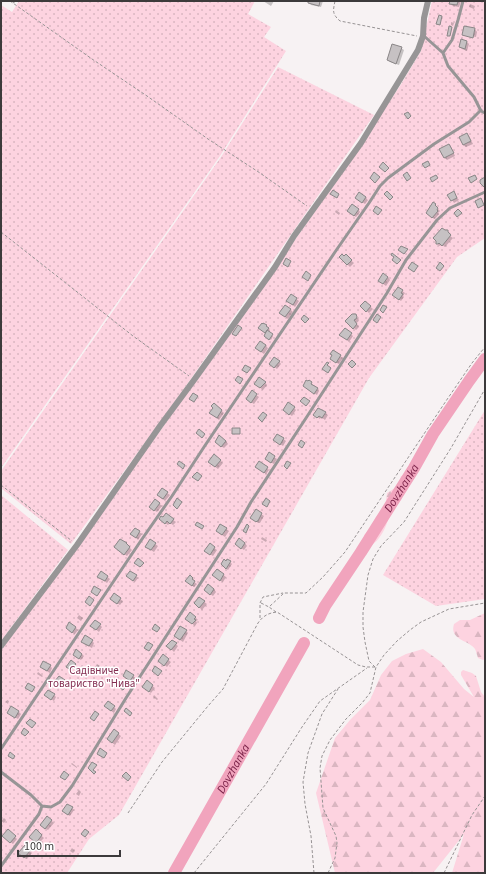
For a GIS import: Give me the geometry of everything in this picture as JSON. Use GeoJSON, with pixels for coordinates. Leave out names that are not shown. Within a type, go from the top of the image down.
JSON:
{"type":"FeatureCollection","features":[{"type":"Feature","properties":{"kind":"street"},"geometry":{"type":"LineString","coordinates":[[1,646],[77,545],[160,426],[275,267],[294,236],[361,143],[418,50],[423,36],[424,18],[428,1]]}},
{"type":"Feature","properties":{"kind":"lane"},"geometry":{"type":"LineString","coordinates":[[443,53],[452,40],[463,1]]}},
{"type":"Feature","properties":{"kind":"lane"},"geometry":{"type":"LineString","coordinates":[[423,36],[443,53],[448,66],[474,97],[485,114]]}},
{"type":"Feature","properties":{"kind":"lane"},"geometry":{"type":"LineString","coordinates":[[1,750],[380,186],[388,178],[434,144],[469,122],[481,110]]}},
{"type":"Feature","properties":{"kind":"lane"},"geometry":{"type":"LineString","coordinates":[[1,772],[32,795],[42,806],[51,807],[60,802],[72,786],[126,698],[237,527],[251,502],[406,260],[438,220],[450,208],[485,192]]}},
{"type":"Feature","properties":{"kind":"lane"},"geometry":{"type":"LineString","coordinates":[[1,866],[39,814],[42,806]]}},
{"type":"Feature","properties":{"kind":"path"},"geometry":{"type":"LineString","coordinates":[[10,1],[313,210]]}},
{"type":"Feature","properties":{"kind":"path"},"geometry":{"type":"LineString","coordinates":[[335,1],[333,9],[334,17],[340,21],[415,36],[423,36]]}},
{"type":"Feature","properties":{"kind":"path"},"geometry":{"type":"LineString","coordinates":[[1,232],[133,336],[194,380]]}},
{"type":"Feature","properties":{"kind":"path"},"geometry":{"type":"LineString","coordinates":[[260,620],[260,602],[263,597],[284,593],[306,593],[323,577],[345,552],[446,401],[485,347]]}},
{"type":"Feature","properties":{"kind":"path"},"geometry":{"type":"LineString","coordinates":[[376,668],[370,661],[363,627],[363,612],[368,575],[373,559],[381,546],[404,522],[451,448],[485,389]]}},
{"type":"Feature","properties":{"kind":"path"},"geometry":{"type":"LineString","coordinates":[[1,485],[77,545]]}},
{"type":"Feature","properties":{"kind":"path"},"geometry":{"type":"LineString","coordinates":[[269,607],[284,593]]}},
{"type":"Feature","properties":{"kind":"path"},"geometry":{"type":"LineString","coordinates":[[260,602],[358,665],[376,668]]}},
{"type":"Feature","properties":{"kind":"path"},"geometry":{"type":"LineString","coordinates":[[328,873],[335,858],[337,843],[336,836],[323,808],[320,768],[322,756],[333,735],[370,693],[376,668],[384,655],[410,630],[421,622],[449,609],[485,603]]}},
{"type":"Feature","properties":{"kind":"path"},"geometry":{"type":"LineString","coordinates":[[128,813],[162,762],[188,729],[223,689],[260,620],[269,613],[277,612]]}},
{"type":"Feature","properties":{"kind":"path"},"geometry":{"type":"LineString","coordinates":[[194,873],[266,784],[320,701],[369,667]]}},
{"type":"Feature","properties":{"kind":"path"},"geometry":{"type":"LineString","coordinates":[[314,873],[311,836],[304,804],[303,782],[308,753],[322,714],[338,688]]}},
{"type":"Feature","properties":{"kind":"path"},"geometry":{"type":"LineString","coordinates":[[444,873],[472,815],[485,796]]}},
{"type":"Feature","properties":{"kind":"green space"},"geometry":{"type":"Polygon","coordinates":[[[19,1],[255,1],[248,14],[271,27],[264,37],[286,51],[220,156],[1,468],[1,5],[12,12],[19,1]]]}},
{"type":"Feature","properties":{"kind":"green space","name":"Садівниче товариство \"Нива\""},"geometry":{"type":"Polygon","coordinates":[[[432,1],[485,1],[485,238],[457,257],[369,378],[119,815],[89,839],[67,873],[1,873],[1,650],[160,431],[321,203],[400,86],[421,51],[432,1]]]}},
{"type":"Feature","properties":{"kind":"green space"},"geometry":{"type":"Polygon","coordinates":[[[278,67],[374,115],[181,393],[71,544],[1,488],[1,471],[221,157],[278,67]]]}},
{"type":"Feature","properties":{"kind":"green space"},"geometry":{"type":"Polygon","coordinates":[[[485,410],[485,599],[436,606],[383,575],[485,410]]]}},
{"type":"Feature","properties":{"kind":"green space"},"geometry":{"type":"Polygon","coordinates":[[[406,475],[408,480],[401,490],[402,497],[400,502],[389,507],[389,518],[382,534],[375,543],[366,547],[364,535],[385,507],[387,493],[398,486],[401,476],[406,475]]]}},
{"type":"Feature","properties":{"kind":"green space"},"geometry":{"type":"Polygon","coordinates":[[[1,495],[68,550],[1,641],[1,495]]]}},
{"type":"Feature","properties":{"kind":"green space"},"geometry":{"type":"Polygon","coordinates":[[[485,613],[485,659],[483,660],[478,658],[475,649],[472,646],[457,637],[453,629],[454,624],[460,620],[470,620],[485,613]]]}},
{"type":"Feature","properties":{"kind":"green space"},"geometry":{"type":"Polygon","coordinates":[[[423,649],[441,662],[464,689],[474,697],[461,675],[461,672],[463,670],[476,676],[481,692],[485,697],[485,873],[452,873],[464,834],[433,873],[335,873],[316,793],[335,738],[370,700],[381,675],[392,661],[406,654],[423,649]]]}},
{"type":"Feature","properties":{"kind":"building"},"geometry":{"type":"Polygon","coordinates":[[[308,1],[320,1],[319,6],[308,3],[308,1]]]}},
{"type":"Feature","properties":{"kind":"building"},"geometry":{"type":"Polygon","coordinates":[[[450,1],[458,1],[457,5],[449,4],[450,1]]]}},
{"type":"Feature","properties":{"kind":"building"},"geometry":{"type":"Polygon","coordinates":[[[439,15],[442,16],[440,25],[436,24],[439,15]]]}},
{"type":"Feature","properties":{"kind":"building"},"geometry":{"type":"Polygon","coordinates":[[[449,26],[452,27],[450,36],[447,36],[449,26]]]}},
{"type":"Feature","properties":{"kind":"building"},"geometry":{"type":"Polygon","coordinates":[[[464,26],[475,28],[473,38],[462,35],[464,26]]]}},
{"type":"Feature","properties":{"kind":"building"},"geometry":{"type":"Polygon","coordinates":[[[461,39],[467,41],[465,49],[459,47],[461,39]]]}},
{"type":"Feature","properties":{"kind":"building"},"geometry":{"type":"Polygon","coordinates":[[[392,44],[402,47],[396,64],[387,60],[392,44]]]}},
{"type":"Feature","properties":{"kind":"building"},"geometry":{"type":"Polygon","coordinates":[[[408,112],[411,116],[408,119],[404,114],[408,112]]]}},
{"type":"Feature","properties":{"kind":"building"},"geometry":{"type":"Polygon","coordinates":[[[467,133],[471,141],[463,145],[459,137],[467,133]]]}},
{"type":"Feature","properties":{"kind":"building"},"geometry":{"type":"Polygon","coordinates":[[[449,144],[454,153],[444,158],[439,149],[449,144]]]}},
{"type":"Feature","properties":{"kind":"building"},"geometry":{"type":"Polygon","coordinates":[[[428,161],[430,165],[425,168],[422,164],[428,161]]]}},
{"type":"Feature","properties":{"kind":"building"},"geometry":{"type":"Polygon","coordinates":[[[383,162],[389,168],[385,172],[379,167],[383,162]]]}},
{"type":"Feature","properties":{"kind":"building"},"geometry":{"type":"Polygon","coordinates":[[[374,172],[380,177],[375,183],[370,178],[374,172]]]}},
{"type":"Feature","properties":{"kind":"building"},"geometry":{"type":"Polygon","coordinates":[[[407,172],[411,178],[407,181],[403,175],[407,172]]]}},
{"type":"Feature","properties":{"kind":"building"},"geometry":{"type":"Polygon","coordinates":[[[436,175],[438,178],[432,182],[430,178],[436,175]]]}},
{"type":"Feature","properties":{"kind":"building"},"geometry":{"type":"Polygon","coordinates":[[[475,175],[477,179],[471,183],[468,178],[475,175]]]}},
{"type":"Feature","properties":{"kind":"building"},"geometry":{"type":"Polygon","coordinates":[[[485,177],[485,188],[480,183],[480,180],[485,177]]]}},
{"type":"Feature","properties":{"kind":"building"},"geometry":{"type":"Polygon","coordinates":[[[333,190],[339,194],[337,198],[330,194],[333,190]]]}},
{"type":"Feature","properties":{"kind":"building"},"geometry":{"type":"Polygon","coordinates":[[[387,191],[393,197],[390,200],[384,194],[387,191]]]}},
{"type":"Feature","properties":{"kind":"building"},"geometry":{"type":"Polygon","coordinates":[[[454,191],[457,198],[451,201],[447,195],[454,191]]]}},
{"type":"Feature","properties":{"kind":"building"},"geometry":{"type":"Polygon","coordinates":[[[359,192],[366,197],[362,203],[355,198],[359,192]]]}},
{"type":"Feature","properties":{"kind":"building"},"geometry":{"type":"Polygon","coordinates":[[[481,198],[484,205],[478,208],[475,201],[481,198]]]}},
{"type":"Feature","properties":{"kind":"building"},"geometry":{"type":"Polygon","coordinates":[[[433,202],[436,204],[435,205],[438,208],[438,211],[432,218],[426,213],[433,202]]]}},
{"type":"Feature","properties":{"kind":"building"},"geometry":{"type":"Polygon","coordinates":[[[352,204],[359,209],[354,216],[347,211],[352,204]]]}},
{"type":"Feature","properties":{"kind":"building"},"geometry":{"type":"Polygon","coordinates":[[[376,206],[382,210],[378,215],[373,211],[376,206]]]}},
{"type":"Feature","properties":{"kind":"building"},"geometry":{"type":"Polygon","coordinates":[[[458,209],[462,213],[457,217],[454,213],[458,209]]]}},
{"type":"Feature","properties":{"kind":"building"},"geometry":{"type":"Polygon","coordinates":[[[442,228],[448,230],[451,235],[442,246],[439,243],[436,244],[436,241],[433,238],[442,228]]]}},
{"type":"Feature","properties":{"kind":"building"},"geometry":{"type":"Polygon","coordinates":[[[401,246],[408,249],[404,254],[398,250],[401,246]]]}},
{"type":"Feature","properties":{"kind":"building"},"geometry":{"type":"Polygon","coordinates":[[[392,253],[401,260],[397,264],[392,260],[394,257],[391,255],[392,253]]]}},
{"type":"Feature","properties":{"kind":"building"},"geometry":{"type":"Polygon","coordinates":[[[342,254],[344,256],[346,254],[352,260],[347,265],[339,257],[342,254]]]}},
{"type":"Feature","properties":{"kind":"building"},"geometry":{"type":"Polygon","coordinates":[[[286,258],[291,261],[288,267],[283,264],[286,258]]]}},
{"type":"Feature","properties":{"kind":"building"},"geometry":{"type":"Polygon","coordinates":[[[412,262],[418,266],[414,272],[408,268],[412,262]]]}},
{"type":"Feature","properties":{"kind":"building"},"geometry":{"type":"Polygon","coordinates":[[[440,262],[444,266],[440,271],[436,268],[440,262]]]}},
{"type":"Feature","properties":{"kind":"building"},"geometry":{"type":"Polygon","coordinates":[[[306,271],[311,275],[308,281],[302,277],[306,271]]]}},
{"type":"Feature","properties":{"kind":"building"},"geometry":{"type":"Polygon","coordinates":[[[383,273],[388,277],[383,284],[378,281],[383,273]]]}},
{"type":"Feature","properties":{"kind":"building"},"geometry":{"type":"Polygon","coordinates":[[[398,287],[403,290],[401,293],[403,294],[399,300],[392,295],[398,287]]]}},
{"type":"Feature","properties":{"kind":"building"},"geometry":{"type":"Polygon","coordinates":[[[291,294],[297,298],[293,305],[286,301],[291,294]]]}},
{"type":"Feature","properties":{"kind":"building"},"geometry":{"type":"Polygon","coordinates":[[[365,301],[371,306],[366,312],[360,306],[365,301]]]}},
{"type":"Feature","properties":{"kind":"building"},"geometry":{"type":"Polygon","coordinates":[[[285,305],[291,309],[285,317],[279,313],[285,305]]]}},
{"type":"Feature","properties":{"kind":"building"},"geometry":{"type":"Polygon","coordinates":[[[383,305],[387,307],[383,313],[380,310],[383,305]]]}},
{"type":"Feature","properties":{"kind":"building"},"geometry":{"type":"Polygon","coordinates":[[[352,314],[356,314],[357,317],[354,320],[357,324],[353,329],[345,321],[352,314]]]}},
{"type":"Feature","properties":{"kind":"building"},"geometry":{"type":"Polygon","coordinates":[[[377,314],[381,317],[377,323],[373,320],[377,314]]]}},
{"type":"Feature","properties":{"kind":"building"},"geometry":{"type":"Polygon","coordinates":[[[304,315],[309,319],[305,323],[301,319],[304,315]]]}},
{"type":"Feature","properties":{"kind":"building"},"geometry":{"type":"Polygon","coordinates":[[[262,323],[267,325],[266,326],[269,328],[265,333],[258,328],[262,323]]]}},
{"type":"Feature","properties":{"kind":"building"},"geometry":{"type":"Polygon","coordinates":[[[238,325],[242,328],[236,336],[232,334],[238,325]]]}},
{"type":"Feature","properties":{"kind":"building"},"geometry":{"type":"Polygon","coordinates":[[[345,328],[352,333],[347,340],[339,335],[345,328]]]}},
{"type":"Feature","properties":{"kind":"building"},"geometry":{"type":"Polygon","coordinates":[[[267,330],[273,334],[269,340],[264,336],[267,330]]]}},
{"type":"Feature","properties":{"kind":"building"},"geometry":{"type":"Polygon","coordinates":[[[260,341],[266,345],[261,352],[255,348],[260,341]]]}},
{"type":"Feature","properties":{"kind":"building"},"geometry":{"type":"Polygon","coordinates":[[[333,350],[341,355],[336,363],[330,359],[332,355],[330,354],[333,350]]]}},
{"type":"Feature","properties":{"kind":"building"},"geometry":{"type":"Polygon","coordinates":[[[274,357],[280,361],[274,368],[269,364],[274,357]]]}},
{"type":"Feature","properties":{"kind":"building"},"geometry":{"type":"Polygon","coordinates":[[[352,360],[356,364],[352,368],[348,364],[352,360]]]}},
{"type":"Feature","properties":{"kind":"building"},"geometry":{"type":"Polygon","coordinates":[[[327,362],[329,363],[327,365],[331,368],[328,373],[322,369],[327,362]]]}},
{"type":"Feature","properties":{"kind":"building"},"geometry":{"type":"Polygon","coordinates":[[[245,365],[251,368],[247,373],[242,370],[245,365]]]}},
{"type":"Feature","properties":{"kind":"building"},"geometry":{"type":"Polygon","coordinates":[[[238,376],[243,379],[240,384],[235,380],[238,376]]]}},
{"type":"Feature","properties":{"kind":"building"},"geometry":{"type":"Polygon","coordinates":[[[259,377],[266,382],[260,388],[254,384],[259,377]]]}},
{"type":"Feature","properties":{"kind":"building"},"geometry":{"type":"Polygon","coordinates":[[[306,380],[312,382],[311,384],[318,388],[314,394],[303,386],[306,380]]]}},
{"type":"Feature","properties":{"kind":"building"},"geometry":{"type":"Polygon","coordinates":[[[252,390],[257,394],[251,403],[246,399],[252,390]]]}},
{"type":"Feature","properties":{"kind":"building"},"geometry":{"type":"Polygon","coordinates":[[[193,393],[198,396],[194,402],[189,399],[193,393]]]}},
{"type":"Feature","properties":{"kind":"building"},"geometry":{"type":"Polygon","coordinates":[[[304,397],[310,401],[306,406],[300,401],[304,397]]]}},
{"type":"Feature","properties":{"kind":"building"},"geometry":{"type":"Polygon","coordinates":[[[288,402],[295,407],[289,415],[283,410],[288,402]]]}},
{"type":"Feature","properties":{"kind":"building"},"geometry":{"type":"Polygon","coordinates":[[[214,403],[222,410],[217,418],[209,413],[213,408],[211,406],[214,403]]]}},
{"type":"Feature","properties":{"kind":"building"},"geometry":{"type":"Polygon","coordinates":[[[318,408],[326,412],[322,418],[319,416],[317,418],[313,415],[318,408]]]}},
{"type":"Feature","properties":{"kind":"building"},"geometry":{"type":"Polygon","coordinates":[[[263,412],[267,415],[262,422],[258,418],[263,412]]]}},
{"type":"Feature","properties":{"kind":"building"},"geometry":{"type":"Polygon","coordinates":[[[232,428],[240,428],[240,434],[232,434],[232,428]]]}},
{"type":"Feature","properties":{"kind":"building"},"geometry":{"type":"Polygon","coordinates":[[[199,429],[205,434],[202,438],[196,433],[199,429]]]}},
{"type":"Feature","properties":{"kind":"building"},"geometry":{"type":"Polygon","coordinates":[[[277,434],[284,438],[280,445],[273,440],[277,434]]]}},
{"type":"Feature","properties":{"kind":"building"},"geometry":{"type":"Polygon","coordinates":[[[219,435],[226,441],[221,447],[215,442],[219,435]]]}},
{"type":"Feature","properties":{"kind":"building"},"geometry":{"type":"Polygon","coordinates":[[[301,440],[305,443],[302,448],[298,445],[301,440]]]}},
{"type":"Feature","properties":{"kind":"building"},"geometry":{"type":"Polygon","coordinates":[[[269,452],[275,456],[271,463],[265,459],[269,452]]]}},
{"type":"Feature","properties":{"kind":"building"},"geometry":{"type":"Polygon","coordinates":[[[214,454],[221,460],[215,467],[208,462],[214,454]]]}},
{"type":"Feature","properties":{"kind":"building"},"geometry":{"type":"Polygon","coordinates":[[[179,461],[185,465],[183,469],[177,464],[179,461]]]}},
{"type":"Feature","properties":{"kind":"building"},"geometry":{"type":"Polygon","coordinates":[[[259,461],[268,467],[264,473],[255,467],[259,461]]]}},
{"type":"Feature","properties":{"kind":"building"},"geometry":{"type":"Polygon","coordinates":[[[287,461],[291,463],[287,469],[284,466],[287,461]]]}},
{"type":"Feature","properties":{"kind":"building"},"geometry":{"type":"Polygon","coordinates":[[[197,472],[202,476],[198,481],[192,477],[197,472]]]}},
{"type":"Feature","properties":{"kind":"building"},"geometry":{"type":"Polygon","coordinates":[[[162,488],[168,492],[163,499],[157,495],[162,488]]]}},
{"type":"Feature","properties":{"kind":"building"},"geometry":{"type":"Polygon","coordinates":[[[177,498],[182,502],[177,509],[173,505],[177,498]]]}},
{"type":"Feature","properties":{"kind":"building"},"geometry":{"type":"Polygon","coordinates":[[[266,498],[270,501],[267,507],[262,504],[266,498]]]}},
{"type":"Feature","properties":{"kind":"building"},"geometry":{"type":"Polygon","coordinates":[[[155,499],[160,503],[154,511],[149,507],[155,499]]]}},
{"type":"Feature","properties":{"kind":"building"},"geometry":{"type":"Polygon","coordinates":[[[256,509],[262,513],[256,522],[250,518],[256,509]]]}},
{"type":"Feature","properties":{"kind":"building"},"geometry":{"type":"Polygon","coordinates":[[[166,513],[174,519],[170,524],[167,521],[165,524],[159,519],[166,513]]]}},
{"type":"Feature","properties":{"kind":"building"},"geometry":{"type":"Polygon","coordinates":[[[197,522],[204,526],[202,529],[195,525],[197,522]]]}},
{"type":"Feature","properties":{"kind":"building"},"geometry":{"type":"Polygon","coordinates":[[[220,524],[227,528],[222,535],[216,531],[220,524]]]}},
{"type":"Feature","properties":{"kind":"building"},"geometry":{"type":"Polygon","coordinates":[[[247,524],[249,526],[246,533],[243,531],[247,524]]]}},
{"type":"Feature","properties":{"kind":"building"},"geometry":{"type":"Polygon","coordinates":[[[135,528],[140,531],[136,538],[130,534],[135,528]]]}},
{"type":"Feature","properties":{"kind":"building"},"geometry":{"type":"Polygon","coordinates":[[[239,538],[245,543],[241,549],[235,544],[239,538]]]}},
{"type":"Feature","properties":{"kind":"building"},"geometry":{"type":"Polygon","coordinates":[[[120,539],[127,543],[130,547],[124,555],[114,547],[120,539]]]}},
{"type":"Feature","properties":{"kind":"building"},"geometry":{"type":"Polygon","coordinates":[[[150,539],[156,543],[151,550],[145,547],[150,539]]]}},
{"type":"Feature","properties":{"kind":"building"},"geometry":{"type":"Polygon","coordinates":[[[210,543],[215,547],[210,555],[204,551],[210,543]]]}},
{"type":"Feature","properties":{"kind":"building"},"geometry":{"type":"Polygon","coordinates":[[[138,558],[144,563],[140,567],[134,563],[138,558]]]}},
{"type":"Feature","properties":{"kind":"building"},"geometry":{"type":"Polygon","coordinates":[[[224,559],[226,561],[227,559],[231,561],[226,569],[221,564],[224,559]]]}},
{"type":"Feature","properties":{"kind":"building"},"geometry":{"type":"Polygon","coordinates":[[[217,569],[224,574],[220,581],[212,575],[217,569]]]}},
{"type":"Feature","properties":{"kind":"building"},"geometry":{"type":"Polygon","coordinates":[[[101,571],[108,576],[105,581],[97,577],[101,571]]]}},
{"type":"Feature","properties":{"kind":"building"},"geometry":{"type":"Polygon","coordinates":[[[130,571],[137,575],[133,581],[126,576],[130,571]]]}},
{"type":"Feature","properties":{"kind":"building"},"geometry":{"type":"Polygon","coordinates":[[[190,575],[195,581],[192,586],[185,581],[190,575]]]}},
{"type":"Feature","properties":{"kind":"building"},"geometry":{"type":"Polygon","coordinates":[[[208,584],[214,589],[210,595],[204,590],[208,584]]]}},
{"type":"Feature","properties":{"kind":"building"},"geometry":{"type":"Polygon","coordinates":[[[94,586],[101,590],[97,596],[91,592],[94,586]]]}},
{"type":"Feature","properties":{"kind":"building"},"geometry":{"type":"Polygon","coordinates":[[[114,593],[121,598],[117,604],[110,599],[114,593]]]}},
{"type":"Feature","properties":{"kind":"building"},"geometry":{"type":"Polygon","coordinates":[[[89,596],[94,600],[90,606],[85,602],[89,596]]]}},
{"type":"Feature","properties":{"kind":"building"},"geometry":{"type":"Polygon","coordinates":[[[199,597],[205,601],[199,608],[194,603],[199,597]]]}},
{"type":"Feature","properties":{"kind":"building"},"geometry":{"type":"Polygon","coordinates":[[[190,612],[196,617],[194,619],[196,620],[192,624],[185,619],[190,612]]]}},
{"type":"Feature","properties":{"kind":"building"},"geometry":{"type":"Polygon","coordinates":[[[95,620],[101,624],[96,630],[90,626],[95,620]]]}},
{"type":"Feature","properties":{"kind":"building"},"geometry":{"type":"Polygon","coordinates":[[[69,622],[76,627],[72,633],[66,628],[69,622]]]}},
{"type":"Feature","properties":{"kind":"building"},"geometry":{"type":"Polygon","coordinates":[[[155,624],[160,628],[157,632],[152,629],[155,624]]]}},
{"type":"Feature","properties":{"kind":"building"},"geometry":{"type":"Polygon","coordinates":[[[180,626],[187,630],[180,640],[174,636],[180,626]]]}},
{"type":"Feature","properties":{"kind":"building"},"geometry":{"type":"Polygon","coordinates":[[[85,635],[93,640],[89,646],[81,642],[85,635]]]}},
{"type":"Feature","properties":{"kind":"building"},"geometry":{"type":"Polygon","coordinates":[[[172,640],[177,643],[171,650],[166,646],[172,640]]]}},
{"type":"Feature","properties":{"kind":"building"},"geometry":{"type":"Polygon","coordinates":[[[148,642],[153,645],[149,651],[144,648],[148,642]]]}},
{"type":"Feature","properties":{"kind":"building"},"geometry":{"type":"Polygon","coordinates":[[[76,649],[82,654],[79,659],[73,655],[76,649]]]}},
{"type":"Feature","properties":{"kind":"building"},"geometry":{"type":"Polygon","coordinates":[[[163,654],[169,659],[164,666],[158,661],[163,654]]]}},
{"type":"Feature","properties":{"kind":"building"},"geometry":{"type":"Polygon","coordinates":[[[71,660],[76,664],[71,670],[66,667],[71,660]]]}},
{"type":"Feature","properties":{"kind":"building"},"geometry":{"type":"Polygon","coordinates":[[[43,661],[51,665],[47,671],[40,667],[43,661]]]}},
{"type":"Feature","properties":{"kind":"building"},"geometry":{"type":"Polygon","coordinates":[[[155,666],[162,671],[158,676],[152,671],[155,666]]]}},
{"type":"Feature","properties":{"kind":"building"},"geometry":{"type":"Polygon","coordinates":[[[126,670],[134,675],[130,681],[123,676],[126,670]]]}},
{"type":"Feature","properties":{"kind":"building"},"geometry":{"type":"Polygon","coordinates":[[[59,676],[65,680],[60,686],[54,682],[59,676]]]}},
{"type":"Feature","properties":{"kind":"building"},"geometry":{"type":"Polygon","coordinates":[[[147,680],[153,685],[149,692],[142,687],[147,680]]]}},
{"type":"Feature","properties":{"kind":"building"},"geometry":{"type":"Polygon","coordinates":[[[28,683],[35,687],[32,692],[25,688],[28,683]]]}},
{"type":"Feature","properties":{"kind":"building"},"geometry":{"type":"Polygon","coordinates":[[[123,683],[127,686],[123,690],[119,687],[123,683]]]}},
{"type":"Feature","properties":{"kind":"building"},"geometry":{"type":"Polygon","coordinates":[[[48,690],[55,694],[51,700],[44,695],[48,690]]]}},
{"type":"Feature","properties":{"kind":"building"},"geometry":{"type":"Polygon","coordinates":[[[108,701],[115,706],[111,711],[104,706],[108,701]]]}},
{"type":"Feature","properties":{"kind":"building"},"geometry":{"type":"Polygon","coordinates":[[[11,706],[19,711],[15,718],[7,713],[11,706]]]}},
{"type":"Feature","properties":{"kind":"building"},"geometry":{"type":"Polygon","coordinates":[[[126,708],[132,713],[130,716],[124,711],[126,708]]]}},
{"type":"Feature","properties":{"kind":"building"},"geometry":{"type":"Polygon","coordinates":[[[95,711],[99,714],[94,721],[90,718],[95,711]]]}},
{"type":"Feature","properties":{"kind":"building"},"geometry":{"type":"Polygon","coordinates":[[[30,719],[36,723],[32,728],[26,723],[30,719]]]}},
{"type":"Feature","properties":{"kind":"building"},"geometry":{"type":"Polygon","coordinates":[[[24,728],[29,732],[25,736],[21,733],[24,728]]]}},
{"type":"Feature","properties":{"kind":"building"},"geometry":{"type":"Polygon","coordinates":[[[114,729],[119,733],[112,743],[107,739],[114,729]]]}},
{"type":"Feature","properties":{"kind":"building"},"geometry":{"type":"Polygon","coordinates":[[[100,748],[107,753],[104,758],[97,754],[100,748]]]}},
{"type":"Feature","properties":{"kind":"building"},"geometry":{"type":"Polygon","coordinates":[[[10,752],[15,756],[13,759],[8,756],[10,752]]]}},
{"type":"Feature","properties":{"kind":"building"},"geometry":{"type":"Polygon","coordinates":[[[92,762],[97,765],[93,770],[96,772],[94,774],[88,768],[92,762]]]}},
{"type":"Feature","properties":{"kind":"building"},"geometry":{"type":"Polygon","coordinates":[[[64,771],[69,775],[65,780],[60,777],[64,771]]]}},
{"type":"Feature","properties":{"kind":"building"},"geometry":{"type":"Polygon","coordinates":[[[126,772],[131,777],[128,781],[122,776],[126,772]]]}},
{"type":"Feature","properties":{"kind":"building"},"geometry":{"type":"Polygon","coordinates":[[[67,804],[73,807],[68,815],[62,811],[67,804]]]}},
{"type":"Feature","properties":{"kind":"building"},"geometry":{"type":"Polygon","coordinates":[[[47,816],[52,820],[45,829],[40,825],[47,816]]]}},
{"type":"Feature","properties":{"kind":"building"},"geometry":{"type":"Polygon","coordinates":[[[8,829],[16,836],[10,843],[2,836],[8,829]]]}},
{"type":"Feature","properties":{"kind":"building"},"geometry":{"type":"Polygon","coordinates":[[[36,829],[42,835],[36,843],[29,837],[36,829]]]}},
{"type":"Feature","properties":{"kind":"building"},"geometry":{"type":"Polygon","coordinates":[[[85,829],[89,832],[85,837],[81,834],[85,829]]]}},
{"type":"Feature","properties":{"kind":"building"},"geometry":{"type":"Polygon","coordinates":[[[25,845],[31,850],[24,858],[18,853],[25,845]]]}},
{"type":"Feature","properties":{"kind":"waterway","name":"Dovzhanka"},"geometry":{"type":"LineString","coordinates":[[319,618],[325,606],[414,468],[433,434],[485,359]]}},
{"type":"Feature","properties":{"kind":"waterway","name":"Dovzhanka"},"geometry":{"type":"LineString","coordinates":[[174,873],[304,643]]}}]}
